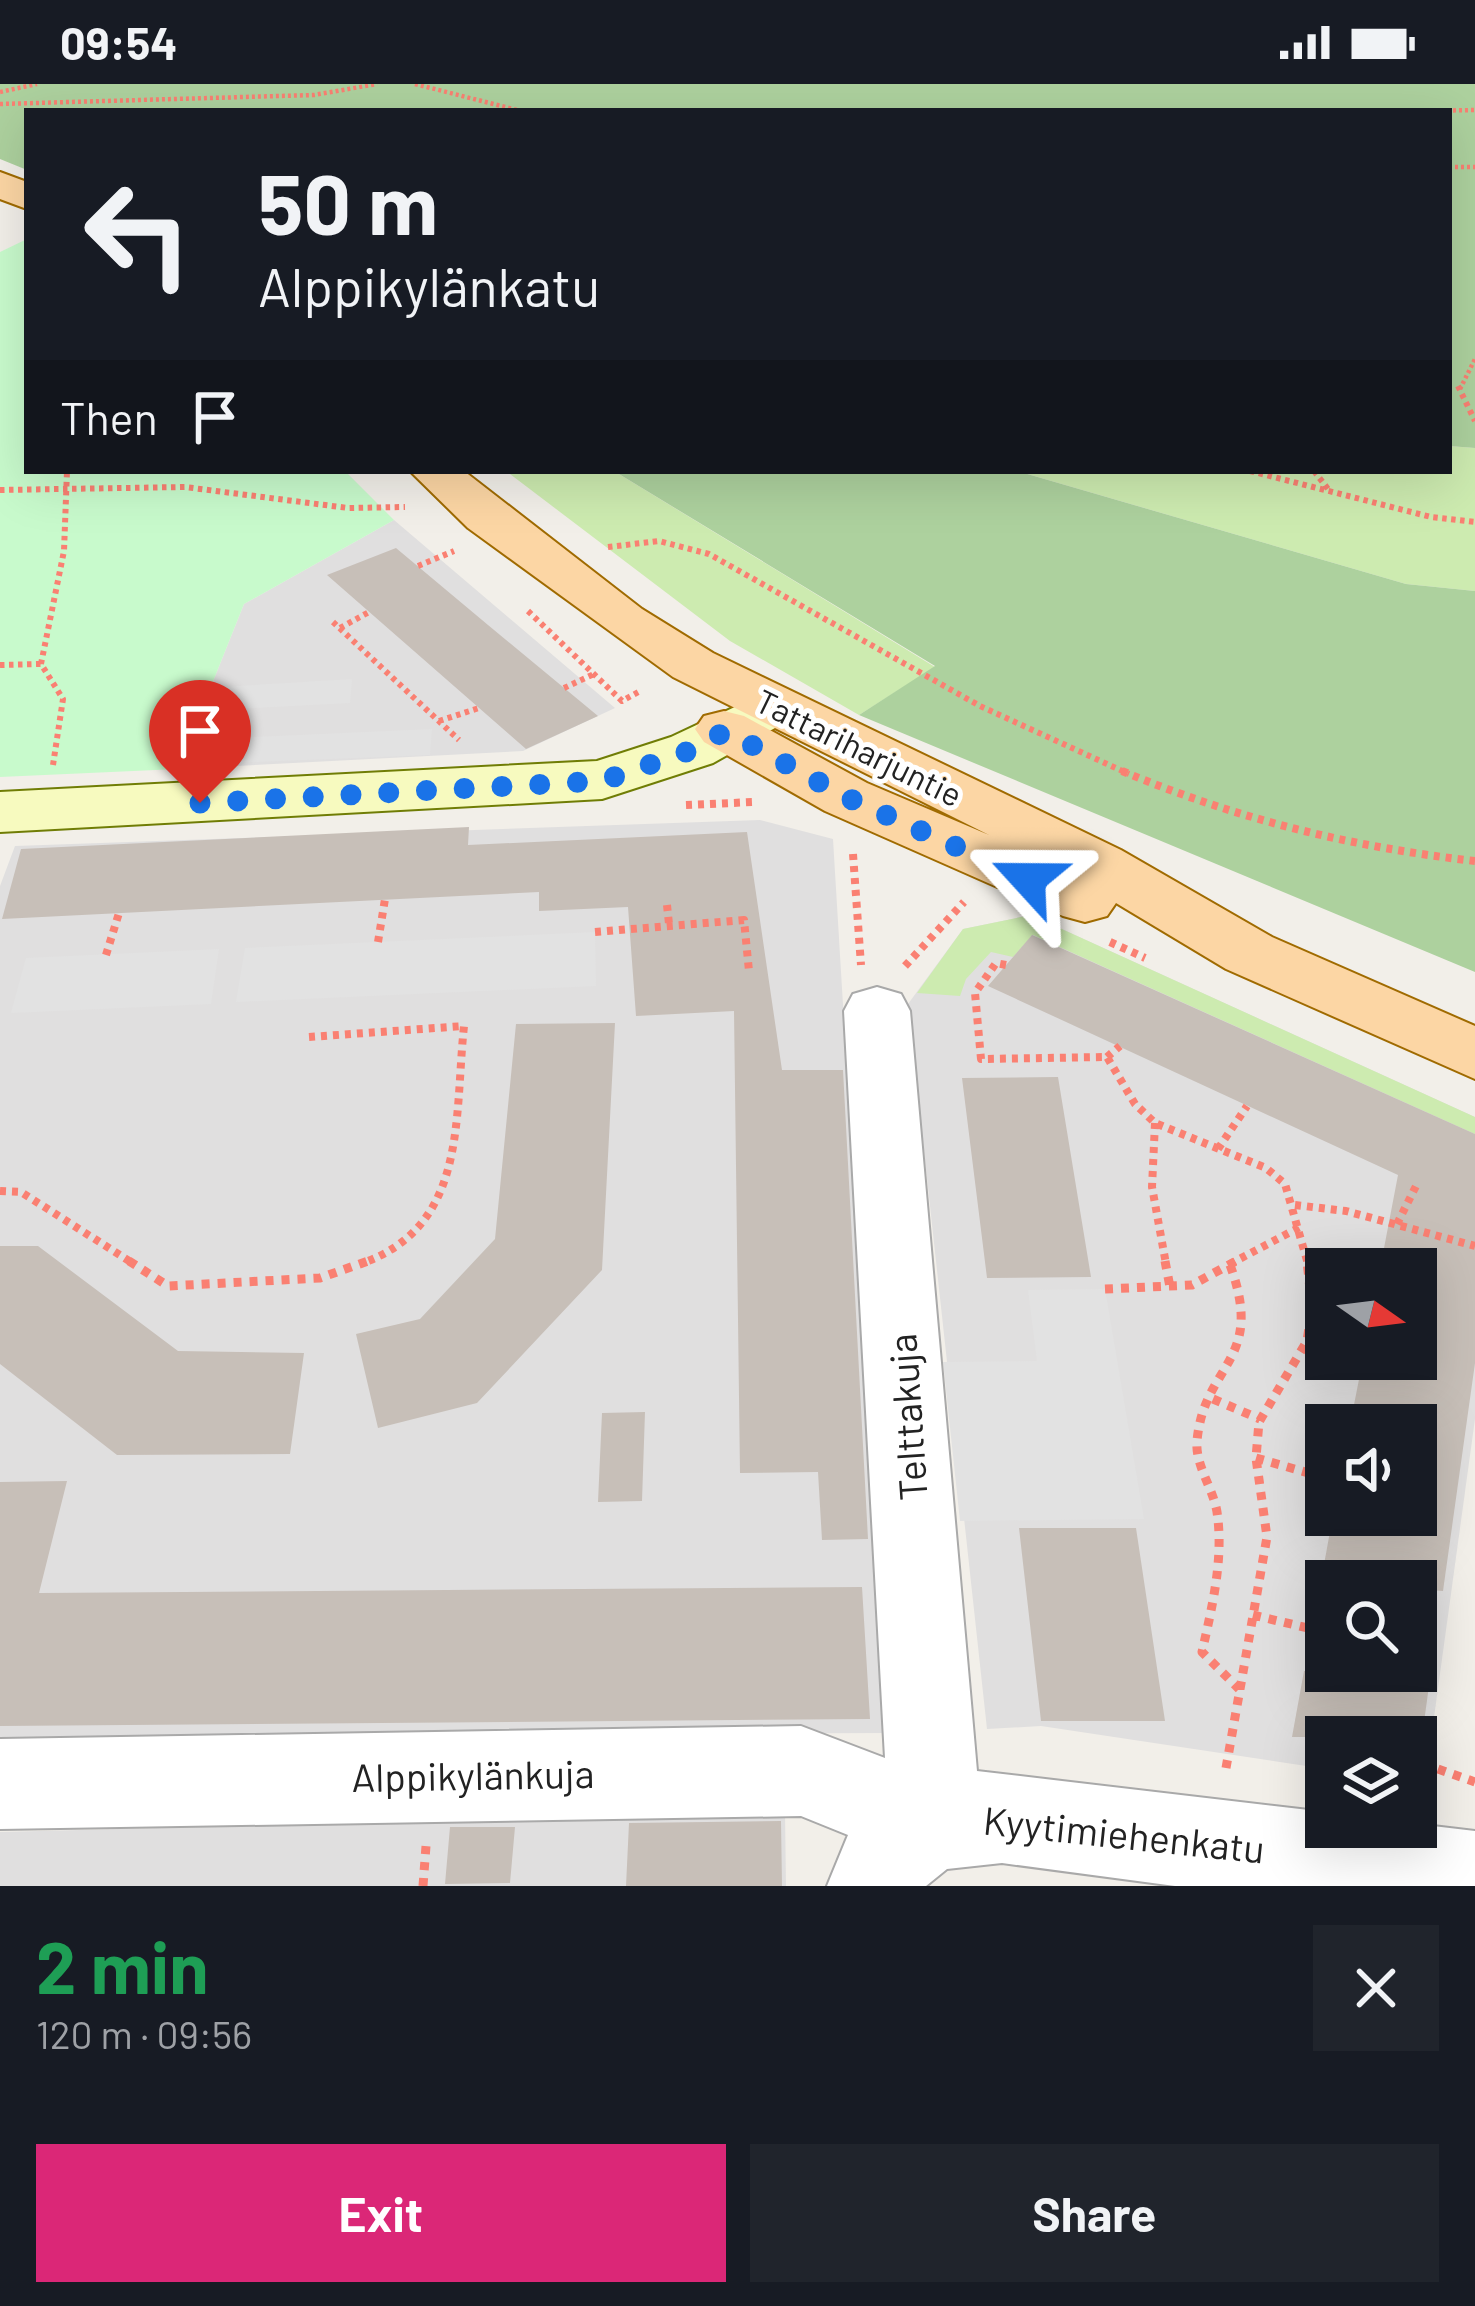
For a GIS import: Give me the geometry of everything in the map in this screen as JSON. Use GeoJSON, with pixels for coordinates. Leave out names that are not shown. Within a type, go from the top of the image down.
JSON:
{"type":"FeatureCollection","features":[{"type":"Feature","properties":{"kind":"main road","name":"Tattariharjuntie"},"geometry":{"type":"LineString","coordinates":[[426,488],[591,634],[638,693],[748,719],[1099,865],[1249,952],[1475,1054]]}},
{"type":"Feature","properties":{"kind":"main road","name":"Tattariharjuntie"},"geometry":{"type":"LineString","coordinates":[[474,533],[623,620],[748,719]]}},
{"type":"Feature","properties":{"kind":"street"},"geometry":{"type":"LineString","coordinates":[[24,797],[602,781],[692,750],[748,719]]}},
{"type":"Feature","properties":{"kind":"street","name":"Telttakuja"},"geometry":{"type":"LineString","coordinates":[[878,1011],[905,1855]]}},
{"type":"Feature","properties":{"kind":"street","name":"Alppikylänkuja"},"geometry":{"type":"LineString","coordinates":[[0,1784],[801,1771],[905,1855]]}},
{"type":"Feature","properties":{"kind":"street","name":"Kyytimiehenkatu"},"geometry":{"type":"LineString","coordinates":[[905,1855],[979,1816],[1053,1819],[1475,1879]]}},
{"type":"Feature","properties":{"kind":"path"},"geometry":{"type":"LineString","coordinates":[[0,92],[38,84]]}},
{"type":"Feature","properties":{"kind":"path"},"geometry":{"type":"LineString","coordinates":[[0,104],[314,94],[377,84]]}},
{"type":"Feature","properties":{"kind":"path"},"geometry":{"type":"LineString","coordinates":[[415,84],[508,108]]}},
{"type":"Feature","properties":{"kind":"path"},"geometry":{"type":"LineString","coordinates":[[1475,359],[1458,385],[1475,421]]}},
{"type":"Feature","properties":{"kind":"path"},"geometry":{"type":"LineString","coordinates":[[24,797],[63,699],[41,664],[64,551],[68,474]]}},
{"type":"Feature","properties":{"kind":"path"},"geometry":{"type":"LineString","coordinates":[[1263,474],[1431,517],[1475,522]]}},
{"type":"Feature","properties":{"kind":"path"},"geometry":{"type":"LineString","coordinates":[[1317,474],[1330,490]]}},
{"type":"Feature","properties":{"kind":"path"},"geometry":{"type":"LineString","coordinates":[[0,490],[185,488],[348,508],[426,488]]}},
{"type":"Feature","properties":{"kind":"path"},"geometry":{"type":"LineString","coordinates":[[418,566],[474,533]]}},
{"type":"Feature","properties":{"kind":"path"},"geometry":{"type":"LineString","coordinates":[[606,548],[646,538],[678,542],[709,554],[925,681],[1000,718],[1058,745],[1274,826],[1420,858],[1475,861]]}},
{"type":"Feature","properties":{"kind":"path"},"geometry":{"type":"LineString","coordinates":[[369,612],[336,625],[465,746]]}},
{"type":"Feature","properties":{"kind":"path"},"geometry":{"type":"LineString","coordinates":[[0,665],[41,664]]}},
{"type":"Feature","properties":{"kind":"path"},"geometry":{"type":"LineString","coordinates":[[564,688],[594,674]]}},
{"type":"Feature","properties":{"kind":"path"},"geometry":{"type":"LineString","coordinates":[[439,722],[479,708]]}},
{"type":"Feature","properties":{"kind":"path"},"geometry":{"type":"LineString","coordinates":[[853,849],[862,983],[878,1011]]}},
{"type":"Feature","properties":{"kind":"path"},"geometry":{"type":"LineString","coordinates":[[878,1011],[883,986],[917,956],[980,884]]}},
{"type":"Feature","properties":{"kind":"path"},"geometry":{"type":"LineString","coordinates":[[377,942],[386,899]]}},
{"type":"Feature","properties":{"kind":"path"},"geometry":{"type":"LineString","coordinates":[[668,904],[669,924]]}},
{"type":"Feature","properties":{"kind":"path"},"geometry":{"type":"LineString","coordinates":[[106,955],[119,913]]}},
{"type":"Feature","properties":{"kind":"path"},"geometry":{"type":"LineString","coordinates":[[595,932],[744,920],[748,971]]}},
{"type":"Feature","properties":{"kind":"path"},"geometry":{"type":"LineString","coordinates":[[1006,965],[996,963],[975,993],[981,1059],[1107,1057],[1120,1046]]}},
{"type":"Feature","properties":{"kind":"path"},"geometry":{"type":"LineString","coordinates":[[0,1191],[21,1192],[168,1286],[320,1278],[384,1256],[427,1220],[447,1186],[464,1025],[309,1037]]}},
{"type":"Feature","properties":{"kind":"path"},"geometry":{"type":"LineString","coordinates":[[1107,1057],[1135,1104],[1155,1124],[1266,1168],[1285,1184],[1295,1205],[1305,1261]]}},
{"type":"Feature","properties":{"kind":"path"},"geometry":{"type":"LineString","coordinates":[[1218,1149],[1246,1106]]}},
{"type":"Feature","properties":{"kind":"path"},"geometry":{"type":"LineString","coordinates":[[1155,1124],[1151,1187],[1170,1287]]}},
{"type":"Feature","properties":{"kind":"path"},"geometry":{"type":"LineString","coordinates":[[1397,1224],[1417,1184]]}},
{"type":"Feature","properties":{"kind":"path"},"geometry":{"type":"LineString","coordinates":[[1295,1205],[1397,1224],[1475,1246]]}},
{"type":"Feature","properties":{"kind":"path"},"geometry":{"type":"LineString","coordinates":[[1105,1289],[1192,1285],[1300,1227]]}},
{"type":"Feature","properties":{"kind":"path"},"geometry":{"type":"LineString","coordinates":[[1230,1264],[1242,1289],[1238,1355],[1201,1421],[1196,1449],[1215,1498],[1215,1596],[1202,1652],[1240,1690]]}},
{"type":"Feature","properties":{"kind":"path"},"geometry":{"type":"LineString","coordinates":[[1226,1768],[1267,1537],[1256,1458],[1261,1419],[1305,1343]]}},
{"type":"Feature","properties":{"kind":"path"},"geometry":{"type":"LineString","coordinates":[[1213,1400],[1261,1419]]}},
{"type":"Feature","properties":{"kind":"path"},"geometry":{"type":"LineString","coordinates":[[1256,1458],[1305,1472]]}},
{"type":"Feature","properties":{"kind":"path"},"geometry":{"type":"LineString","coordinates":[[1253,1615],[1305,1627]]}},
{"type":"Feature","properties":{"kind":"path"},"geometry":{"type":"LineString","coordinates":[[1438,1769],[1475,1782]]}},
{"type":"Feature","properties":{"kind":"shaded area"},"geometry":{"type":"Polygon","coordinates":[[[394,520],[615,708],[523,751],[178,769],[244,604],[394,520]]]}},
{"type":"Feature","properties":{"kind":"shaded area"},"geometry":{"type":"Polygon","coordinates":[[[352,679],[350,703],[200,711],[206,688],[352,679]]]}},
{"type":"Feature","properties":{"kind":"shaded area"},"geometry":{"type":"Polygon","coordinates":[[[432,729],[430,755],[178,765],[184,740],[432,729]]]}},
{"type":"Feature","properties":{"kind":"shaded area"},"geometry":{"type":"Polygon","coordinates":[[[760,820],[833,839],[887,1733],[0,1737],[0,886],[15,846],[760,820]]]}},
{"type":"Feature","properties":{"kind":"shaded area"},"geometry":{"type":"Polygon","coordinates":[[[1031,915],[1475,1117],[1475,1419],[1434,1716],[1305,1716],[1305,1766],[1041,1726],[987,1729],[908,1004],[963,929],[1031,915]]]}},
{"type":"Feature","properties":{"kind":"shaded area"},"geometry":{"type":"Polygon","coordinates":[[[595,932],[596,986],[236,1002],[245,948],[595,932]]]}},
{"type":"Feature","properties":{"kind":"shaded area"},"geometry":{"type":"Polygon","coordinates":[[[219,949],[211,1004],[11,1013],[26,958],[219,949]]]}},
{"type":"Feature","properties":{"kind":"shaded area"},"geometry":{"type":"Polygon","coordinates":[[[1105,1289],[1144,1519],[960,1521],[943,1362],[1037,1361],[1028,1290],[1105,1289]]]}},
{"type":"Feature","properties":{"kind":"shaded area"},"geometry":{"type":"Polygon","coordinates":[[[785,1812],[786,1886],[0,1886],[0,1832],[785,1812]]]}},
{"type":"Feature","properties":{"kind":"green space"},"geometry":{"type":"Polygon","coordinates":[[[0,84],[1475,84],[1475,448],[1452,446],[1452,108],[24,108],[24,169],[0,159],[0,84]]]}},
{"type":"Feature","properties":{"kind":"green space"},"geometry":{"type":"Polygon","coordinates":[[[24,240],[24,474],[348,474],[394,520],[244,604],[178,769],[0,777],[0,252],[24,240]]]}},
{"type":"Feature","properties":{"kind":"green space"},"geometry":{"type":"Polygon","coordinates":[[[1452,446],[1475,448],[1475,591],[1406,584],[1027,474],[1452,474],[1452,446]]]}},
{"type":"Feature","properties":{"kind":"green space"},"geometry":{"type":"Polygon","coordinates":[[[510,474],[619,474],[935,667],[859,715],[730,641],[510,474]]]}},
{"type":"Feature","properties":{"kind":"green space"},"geometry":{"type":"Polygon","coordinates":[[[619,474],[1027,474],[1406,584],[1475,591],[1475,972],[859,715],[935,666],[619,474]]]}},
{"type":"Feature","properties":{"kind":"green space"},"geometry":{"type":"Polygon","coordinates":[[[1031,915],[1475,1117],[1475,1134],[1033,935],[1013,957],[991,952],[966,979],[960,996],[917,993],[963,929],[1031,915]]]}},
{"type":"Feature","properties":{"kind":"building"},"geometry":{"type":"Polygon","coordinates":[[[396,548],[598,716],[526,749],[327,575],[396,548]]]}},
{"type":"Feature","properties":{"kind":"building"},"geometry":{"type":"Polygon","coordinates":[[[469,827],[468,845],[747,832],[782,1070],[843,1070],[868,1539],[822,1540],[818,1472],[740,1473],[734,1011],[636,1016],[628,907],[539,911],[539,892],[2,919],[21,849],[469,827]]]}},
{"type":"Feature","properties":{"kind":"building"},"geometry":{"type":"Polygon","coordinates":[[[1032,935],[1475,1134],[1475,1363],[1443,1591],[1437,1591],[1437,1560],[1325,1560],[1329,1536],[1437,1536],[1437,1404],[1354,1404],[1359,1380],[1437,1380],[1437,1248],[1384,1248],[1398,1175],[988,986],[1032,935]]]}},
{"type":"Feature","properties":{"kind":"building"},"geometry":{"type":"Polygon","coordinates":[[[615,1023],[602,1270],[477,1403],[378,1428],[356,1334],[420,1319],[495,1239],[516,1024],[615,1023]]]}},
{"type":"Feature","properties":{"kind":"building"},"geometry":{"type":"Polygon","coordinates":[[[1058,1077],[1091,1277],[987,1278],[962,1078],[1058,1077]]]}},
{"type":"Feature","properties":{"kind":"building"},"geometry":{"type":"Polygon","coordinates":[[[0,1246],[38,1246],[178,1351],[304,1353],[290,1454],[117,1455],[0,1364],[0,1246]]]}},
{"type":"Feature","properties":{"kind":"building"},"geometry":{"type":"Polygon","coordinates":[[[645,1412],[642,1501],[598,1502],[602,1413],[645,1412]]]}},
{"type":"Feature","properties":{"kind":"building"},"geometry":{"type":"Polygon","coordinates":[[[67,1481],[39,1593],[862,1587],[870,1719],[0,1726],[0,1482],[67,1481]]]}},
{"type":"Feature","properties":{"kind":"building"},"geometry":{"type":"Polygon","coordinates":[[[1019,1528],[1136,1528],[1165,1721],[1041,1721],[1019,1528]]]}},
{"type":"Feature","properties":{"kind":"building"},"geometry":{"type":"Polygon","coordinates":[[[1304,1671],[1305,1692],[1428,1692],[1425,1716],[1305,1716],[1305,1737],[1292,1737],[1304,1671]]]}},
{"type":"Feature","properties":{"kind":"building"},"geometry":{"type":"Polygon","coordinates":[[[781,1821],[782,1886],[626,1886],[629,1823],[781,1821]]]}},
{"type":"Feature","properties":{"kind":"building"},"geometry":{"type":"Polygon","coordinates":[[[450,1827],[515,1827],[510,1883],[445,1884],[450,1827]]]}},
{"type":"Feature","properties":{"kind":"route"},"geometry":{"type":"LineString","coordinates":[[200,803],[602,781],[692,750],[726,731],[846,797],[1028,879]]}}]}
